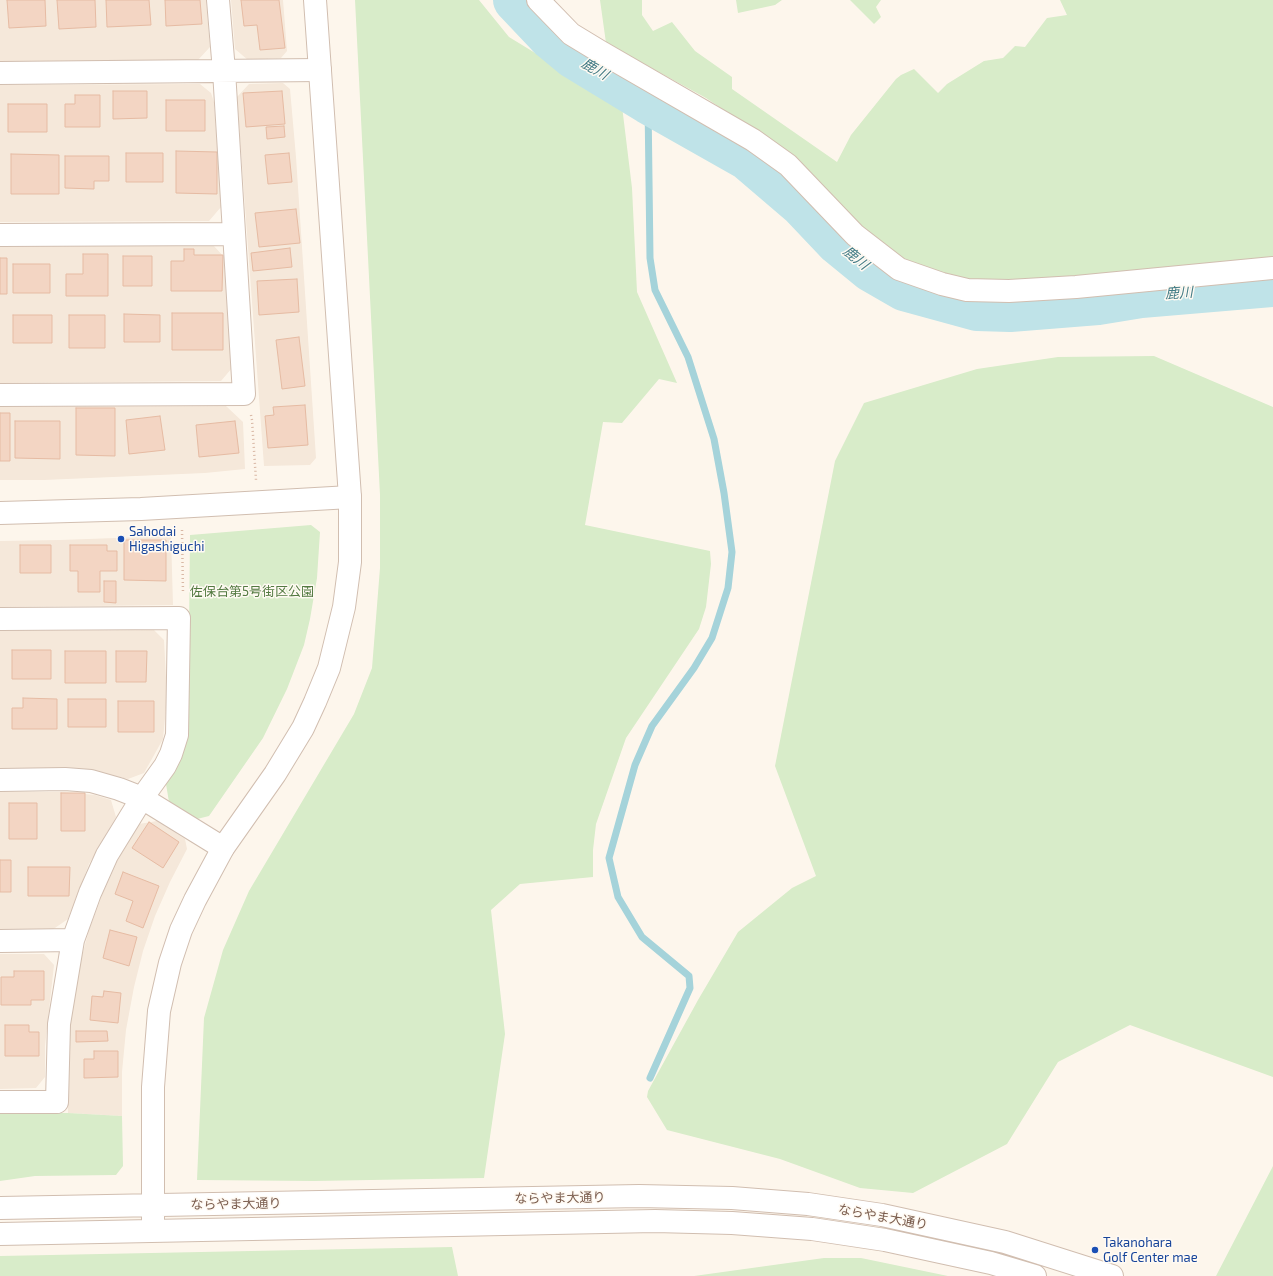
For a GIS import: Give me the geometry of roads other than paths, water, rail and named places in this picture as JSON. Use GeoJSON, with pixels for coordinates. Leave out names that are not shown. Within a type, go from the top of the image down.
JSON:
{"type":"FeatureCollection","features":[{"type":"Feature","properties":{"kind":"street"},"geometry":{"type":"LineString","coordinates":[[0,395],[244,394],[224,71],[218,0]]}},
{"type":"Feature","properties":{"kind":"street"},"geometry":{"type":"LineString","coordinates":[[153,1231],[153,1087],[159,1011],[170,963],[181,930],[195,900],[223,848],[275,774],[303,728],[329,668],[344,607],[350,562],[350,497],[315,0]]}},
{"type":"Feature","properties":{"kind":"street"},"geometry":{"type":"LineString","coordinates":[[538,0],[571,34],[714,116],[753,140],[788,165],[855,235],[899,269],[942,284],[968,290],[1008,292],[1273,268]]}},
{"type":"Feature","properties":{"kind":"street"},"geometry":{"type":"LineString","coordinates":[[0,73],[320,70]]}},
{"type":"Feature","properties":{"kind":"street"},"geometry":{"type":"LineString","coordinates":[[0,235],[234,234]]}},
{"type":"Feature","properties":{"kind":"street"},"geometry":{"type":"LineString","coordinates":[[0,513],[134,510],[350,497]]}},
{"type":"Feature","properties":{"kind":"street"},"geometry":{"type":"LineString","coordinates":[[0,619],[179,618],[177,734],[171,754],[165,766],[142,798],[107,855],[90,893],[73,940],[60,1024],[57,1102],[0,1102]]}},
{"type":"Feature","properties":{"kind":"street"},"geometry":{"type":"LineString","coordinates":[[0,780],[65,779],[91,781],[119,789],[142,798],[223,848]]}},
{"type":"Feature","properties":{"kind":"street"},"geometry":{"type":"LineString","coordinates":[[0,941],[73,940]]}},
{"type":"Feature","properties":{"kind":"street","name":"ならやま大通り"},"geometry":{"type":"LineString","coordinates":[[0,1208],[640,1196],[732,1198],[808,1204],[882,1215],[1005,1242],[1112,1276]]}},
{"type":"Feature","properties":{"kind":"street","name":"ならやま大通り"},"geometry":{"type":"LineString","coordinates":[[0,1234],[655,1221],[732,1223],[812,1229],[885,1240],[991,1263],[1036,1276]]}},
{"type":"Feature","properties":{"kind":"waterway","name":"鹿川"},"geometry":{"type":"LineString","coordinates":[[515,0],[551,38],[574,57],[648,102],[747,158],[802,205],[838,243],[871,270],[904,289],[977,309],[1010,310],[1098,303],[1141,296],[1273,285]]}},
{"type":"Feature","properties":{"kind":"waterway"},"geometry":{"type":"LineString","coordinates":[[648,102],[650,258],[655,290],[688,357],[714,439],[724,493],[732,552],[728,588],[712,638],[694,668],[652,726],[635,765],[609,858],[618,897],[642,937],[689,976],[690,988],[650,1078]]}},
{"type":"Feature","properties":{"kind":"place","name":"Sahodai Higashiguchi"},"geometry":{"type":"Point","coordinates":[121,539]}},
{"type":"Feature","properties":{"kind":"place","name":"Takanohara Golf Center mae"},"geometry":{"type":"Point","coordinates":[1095,1250]}},
{"type":"Feature","properties":{"kind":"park label","name":"佐保台第5号街区公園"},"geometry":{"type":"Point","coordinates":[252,592]}}]}
